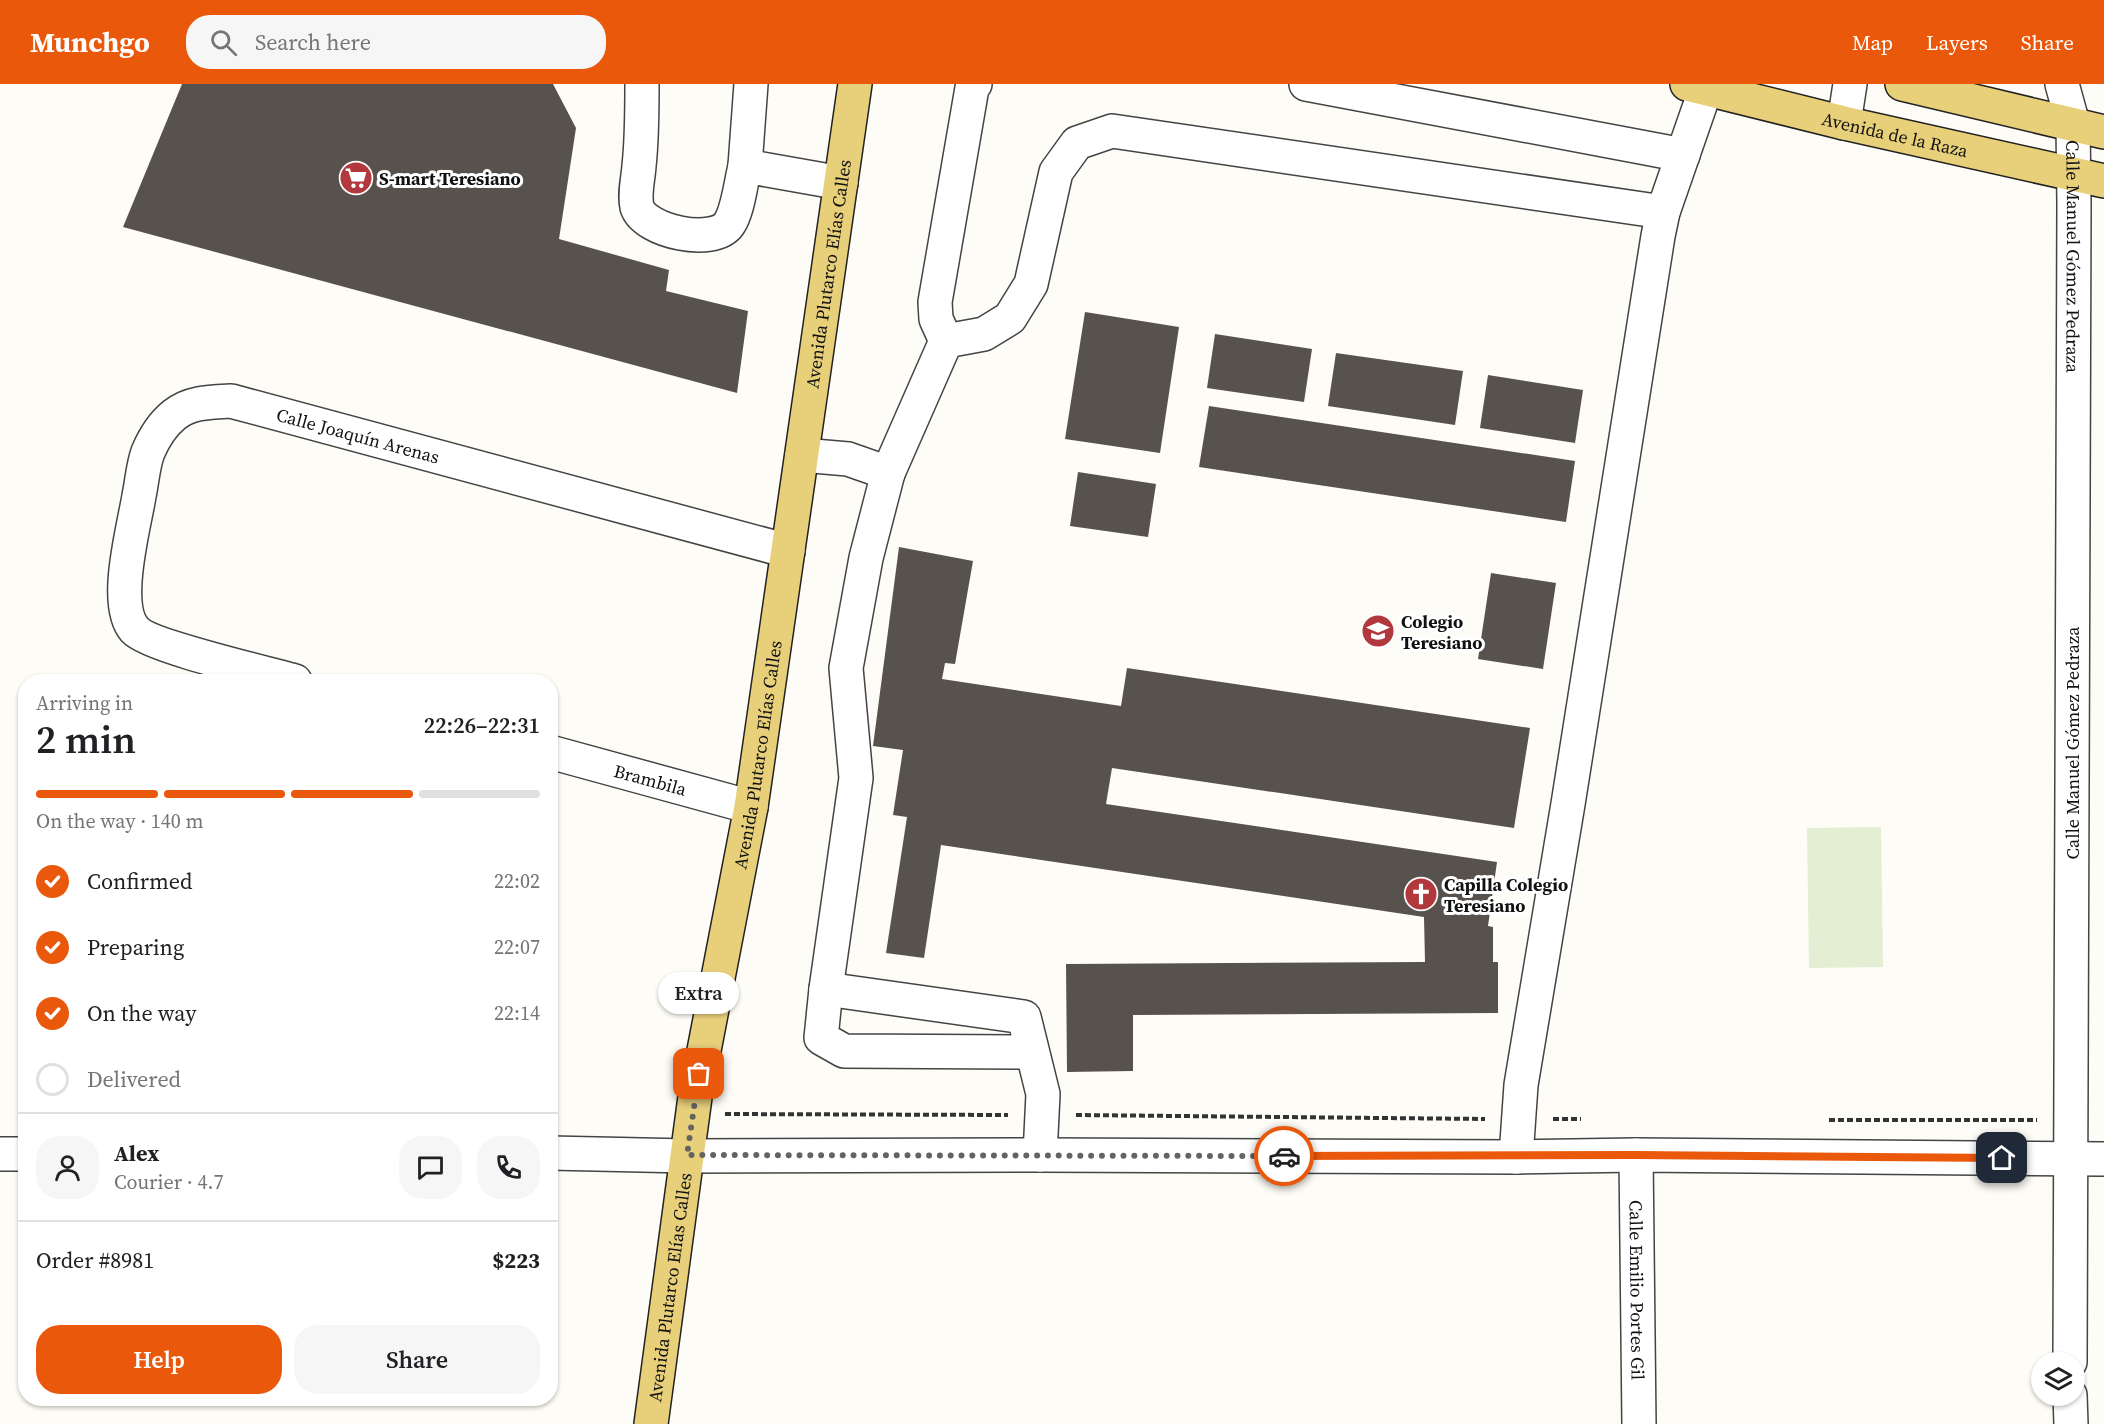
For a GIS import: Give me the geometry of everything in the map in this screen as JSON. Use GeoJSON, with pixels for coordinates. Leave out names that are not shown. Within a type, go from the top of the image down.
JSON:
{"type":"FeatureCollection","features":[{"type":"Feature","properties":{"kind":"main road"},"geometry":{"type":"LineString","coordinates":[[1902,84],[2104,132]]}},
{"type":"Feature","properties":{"kind":"main road","name":"Avenida Plutarco Elías Calles"},"geometry":{"type":"LineString","coordinates":[[651,1424],[693,1114],[751,807],[854,86]]}},
{"type":"Feature","properties":{"kind":"main road","name":"Avenida de la Raza"},"geometry":{"type":"LineString","coordinates":[[1696,86],[1844,123],[2089,178]]}},
{"type":"Feature","properties":{"kind":"street"},"geometry":{"type":"LineString","coordinates":[[642,84],[641,138],[636,195],[638,209],[650,224],[693,235],[719,231],[728,225],[732,217],[745,166],[751,84]]}},
{"type":"Feature","properties":{"kind":"street"},"geometry":{"type":"LineString","coordinates":[[975,84],[972,88],[935,302],[936,319],[946,341],[888,473],[866,558],[846,668],[856,778],[821,1038],[844,1051],[1032,1052]]}},
{"type":"Feature","properties":{"kind":"street"},"geometry":{"type":"LineString","coordinates":[[1306,84],[1683,155]]}},
{"type":"Feature","properties":{"kind":"street"},"geometry":{"type":"LineString","coordinates":[[1844,123],[1850,84]]}},
{"type":"Feature","properties":{"kind":"street","name":"Calle Manuel Gómez Pedraza"},"geometry":{"type":"LineString","coordinates":[[2062,84],[2089,178],[2070,1159],[2070,1352]]}},
{"type":"Feature","properties":{"kind":"street"},"geometry":{"type":"LineString","coordinates":[[1516,1157],[1521,1085],[1658,236],[1663,212],[1683,155],[1696,86]]}},
{"type":"Feature","properties":{"kind":"street"},"geometry":{"type":"LineString","coordinates":[[946,341],[984,334],[1010,318],[1031,284],[1056,172],[1077,143],[1112,131],[1663,212]]}},
{"type":"Feature","properties":{"kind":"street"},"geometry":{"type":"LineString","coordinates":[[745,166],[841,183]]}},
{"type":"Feature","properties":{"kind":"street","name":"Calle Joaquín Arenas"},"geometry":{"type":"LineString","coordinates":[[269,674],[156,643],[135,631],[126,613],[124,592],[126,570],[147,453],[163,427],[175,414],[188,406],[231,401],[788,551]]}},
{"type":"Feature","properties":{"kind":"street"},"geometry":{"type":"LineString","coordinates":[[802,455],[848,459],[888,473]]}},
{"type":"Feature","properties":{"kind":"street","name":"Brambila"},"geometry":{"type":"LineString","coordinates":[[558,754],[751,807]]}},
{"type":"Feature","properties":{"kind":"street"},"geometry":{"type":"LineString","coordinates":[[826,989],[1024,1017],[1042,1094],[1041,1155]]}},
{"type":"Feature","properties":{"kind":"street"},"geometry":{"type":"LineString","coordinates":[[558,1153],[1516,1157],[1636,1155],[2104,1160]]}},
{"type":"Feature","properties":{"kind":"street"},"geometry":{"type":"LineString","coordinates":[[0,1154],[18,1154]]}},
{"type":"Feature","properties":{"kind":"street","name":"Calle Emilio Portes Gil"},"geometry":{"type":"LineString","coordinates":[[1636,1155],[1639,1424]]}},
{"type":"Feature","properties":{"kind":"street"},"geometry":{"type":"LineString","coordinates":[[2070,1406],[2071,1424]]}},
{"type":"Feature","properties":{"kind":"path"},"geometry":{"type":"LineString","coordinates":[[693,1114],[1588,1119]]}},
{"type":"Feature","properties":{"kind":"path"},"geometry":{"type":"LineString","coordinates":[[1824,1120],[2071,1120]]}},
{"type":"Feature","properties":{"kind":"green space"},"geometry":{"type":"Polygon","coordinates":[[[1881,827],[1883,967],[1809,968],[1807,828],[1881,827]]]}},
{"type":"Feature","properties":{"kind":"building","name":"S-mart Teresiano"},"geometry":{"type":"Polygon","coordinates":[[[182,84],[553,84],[576,128],[559,239],[669,270],[666,291],[748,311],[737,393],[123,227],[182,84]]]}},
{"type":"Feature","properties":{"kind":"building"},"geometry":{"type":"Polygon","coordinates":[[[1085,312],[1179,327],[1160,453],[1065,439],[1085,312]]]}},
{"type":"Feature","properties":{"kind":"building"},"geometry":{"type":"Polygon","coordinates":[[[1215,334],[1312,349],[1304,402],[1207,388],[1215,334]]]}},
{"type":"Feature","properties":{"kind":"building"},"geometry":{"type":"Polygon","coordinates":[[[1336,353],[1463,371],[1455,425],[1328,406],[1336,353]]]}},
{"type":"Feature","properties":{"kind":"building"},"geometry":{"type":"Polygon","coordinates":[[[1488,375],[1583,390],[1575,443],[1480,428],[1488,375]]]}},
{"type":"Feature","properties":{"kind":"building"},"geometry":{"type":"Polygon","coordinates":[[[1209,406],[1575,461],[1566,522],[1199,467],[1209,406]]]}},
{"type":"Feature","properties":{"kind":"building"},"geometry":{"type":"Polygon","coordinates":[[[1078,472],[1156,484],[1148,537],[1070,526],[1078,472]]]}},
{"type":"Feature","properties":{"kind":"building"},"geometry":{"type":"Polygon","coordinates":[[[899,547],[973,561],[955,664],[945,663],[942,679],[1121,706],[1127,668],[1530,728],[1514,828],[1112,768],[1106,804],[1497,862],[1488,926],[1493,927],[1493,962],[1498,962],[1498,1013],[1133,1015],[1133,1071],[1067,1072],[1066,964],[1425,962],[1424,917],[941,845],[924,958],[886,953],[907,817],[893,815],[903,750],[873,746],[899,547]]]}},
{"type":"Feature","properties":{"kind":"building"},"geometry":{"type":"Polygon","coordinates":[[[1491,573],[1556,583],[1543,669],[1478,659],[1491,573]]]}},
{"type":"Feature","properties":{"kind":"way so far"},"geometry":{"type":"LineString","coordinates":[[699,1074],[687,1155],[1284,1156]]}},
{"type":"Feature","properties":{"kind":"place","name":"S-mart Teresiano"},"geometry":{"type":"Point","coordinates":[356,178]}},
{"type":"Feature","properties":{"kind":"place","name":"Colegio Teresiano"},"geometry":{"type":"Point","coordinates":[1378,631]}},
{"type":"Feature","properties":{"kind":"place","name":"Capilla Colegio Teresiano"},"geometry":{"type":"Point","coordinates":[1421,894]}},
{"type":"Feature","properties":{"kind":"place","name":"Extra"},"geometry":{"type":"Point","coordinates":[699,1074]}},
{"type":"Feature","properties":{"kind":"route"},"geometry":{"type":"LineString","coordinates":[[1284,1156],[1636,1155],[2002,1158]]}}]}
